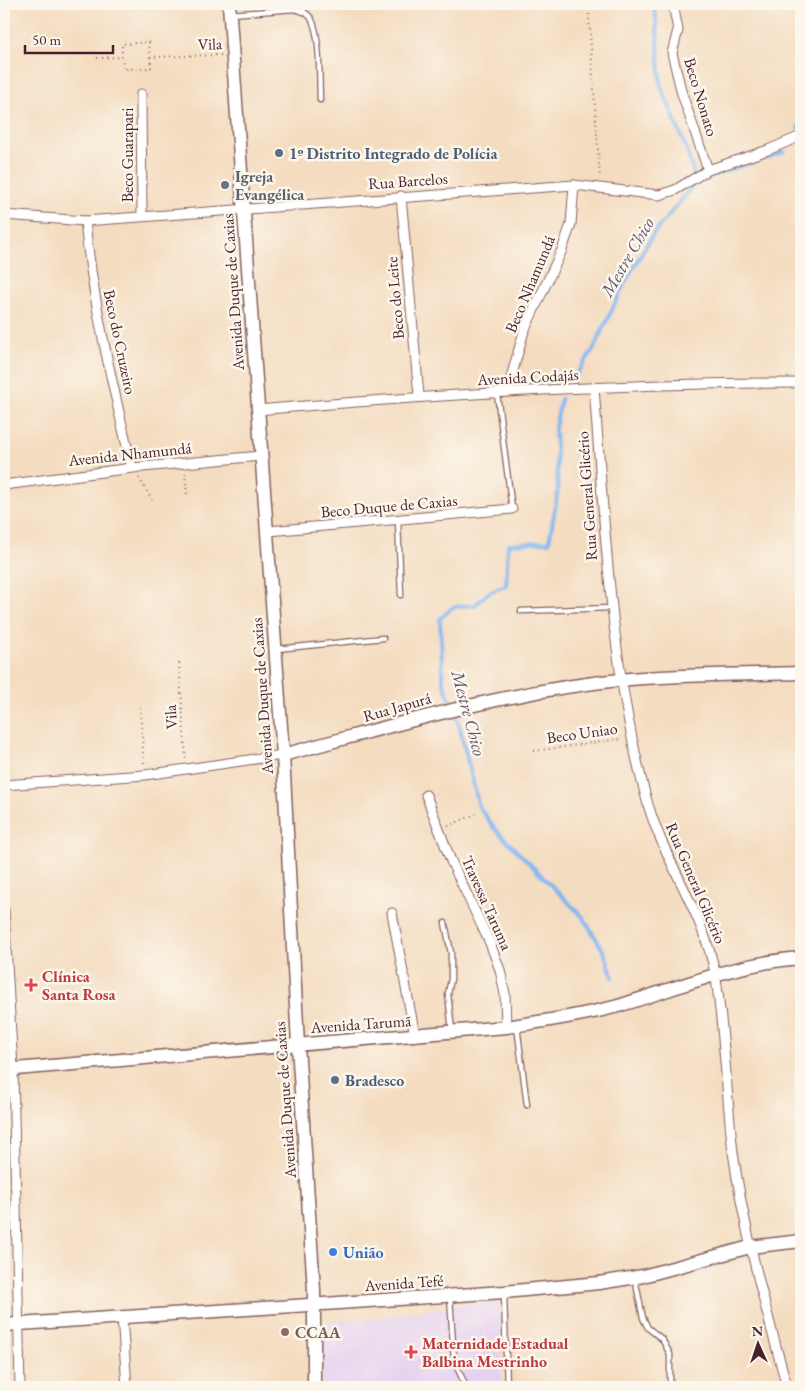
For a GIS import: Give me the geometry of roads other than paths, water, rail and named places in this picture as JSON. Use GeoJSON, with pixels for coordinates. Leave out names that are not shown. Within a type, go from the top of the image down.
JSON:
{"type":"FeatureCollection","features":[{"type":"Feature","properties":{"kind":"street","name":"Beco Nonato"},"geometry":{"type":"LineString","coordinates":[[673,4],[678,32],[672,53],[682,94],[708,170]]}},
{"type":"Feature","properties":{"kind":"street","name":"Avenida Duque de Caxias"},"geometry":{"type":"LineString","coordinates":[[229,9],[283,755],[314,1304],[314,1387]]}},
{"type":"Feature","properties":{"kind":"street","name":"Beco Guarapari"},"geometry":{"type":"LineString","coordinates":[[141,94],[142,216]]}},
{"type":"Feature","properties":{"kind":"street","name":"Rua Barcelos"},"geometry":{"type":"LineString","coordinates":[[4,215],[85,221],[401,196],[574,185],[659,195],[675,190],[708,170],[768,150],[801,136]]}},
{"type":"Feature","properties":{"kind":"street","name":"Beco Nhamundá"},"geometry":{"type":"LineString","coordinates":[[507,392],[524,331],[562,250],[571,224],[574,185]]}},
{"type":"Feature","properties":{"kind":"street","name":"Beco do Leite"},"geometry":{"type":"LineString","coordinates":[[401,196],[419,396]]}},
{"type":"Feature","properties":{"kind":"street","name":"Beco do Cruzeiro"},"geometry":{"type":"LineString","coordinates":[[85,221],[90,272],[103,344],[132,468]]}},
{"type":"Feature","properties":{"kind":"street","name":"Avenida Codajás"},"geometry":{"type":"LineString","coordinates":[[257,410],[419,396],[497,394],[594,388],[801,383]]}},
{"type":"Feature","properties":{"kind":"street","name":"Rua General Glicério"},"geometry":{"type":"LineString","coordinates":[[594,388],[611,608],[620,680],[648,802],[660,839],[693,911],[715,973],[733,1153],[750,1247],[787,1387]]}},
{"type":"Feature","properties":{"kind":"street","name":"Avenida Nhamundá"},"geometry":{"type":"LineString","coordinates":[[4,485],[132,468],[260,456]]}},
{"type":"Feature","properties":{"kind":"street","name":"Beco Duque de Caxias"},"geometry":{"type":"LineString","coordinates":[[268,531],[398,521],[512,509]]}},
{"type":"Feature","properties":{"kind":"street","name":"Rua Japurá"},"geometry":{"type":"LineString","coordinates":[[4,785],[145,775],[283,755],[439,712],[507,697],[620,680],[801,673]]}},
{"type":"Feature","properties":{"kind":"street","name":"Travessa Taruma"},"geometry":{"type":"LineString","coordinates":[[426,795],[451,861],[490,943],[500,970],[511,1026]]}},
{"type":"Feature","properties":{"kind":"street"},"geometry":{"type":"LineString","coordinates":[[4,910],[8,1069],[20,1324],[20,1387]]}},
{"type":"Feature","properties":{"kind":"street"},"geometry":{"type":"LineString","coordinates":[[392,913],[415,1036]]}},
{"type":"Feature","properties":{"kind":"street","name":"Avenida Tarumã"},"geometry":{"type":"LineString","coordinates":[[8,1069],[415,1036],[511,1026],[618,1006],[715,973],[747,965],[801,958]]}},
{"type":"Feature","properties":{"kind":"street","name":"Avenida Tefé"},"geometry":{"type":"LineString","coordinates":[[4,1325],[504,1292],[634,1278],[750,1247],[801,1241]]}},
{"type":"Feature","properties":{"kind":"street"},"geometry":{"type":"LineString","coordinates":[[122,1316],[127,1387]]}},
{"type":"Feature","properties":{"kind":"lane"},"geometry":{"type":"LineString","coordinates":[[303,11],[306,4]]}},
{"type":"Feature","properties":{"kind":"lane"},"geometry":{"type":"LineString","coordinates":[[229,9],[294,8],[303,11],[310,17],[314,26],[320,100]]}},
{"type":"Feature","properties":{"kind":"lane"},"geometry":{"type":"LineString","coordinates":[[497,394],[512,509]]}},
{"type":"Feature","properties":{"kind":"lane"},"geometry":{"type":"LineString","coordinates":[[398,521],[401,595]]}},
{"type":"Feature","properties":{"kind":"lane"},"geometry":{"type":"LineString","coordinates":[[521,611],[611,608]]}},
{"type":"Feature","properties":{"kind":"lane"},"geometry":{"type":"LineString","coordinates":[[276,649],[383,638]]}},
{"type":"Feature","properties":{"kind":"lane"},"geometry":{"type":"LineString","coordinates":[[445,923],[451,953],[451,979],[448,994],[452,1032]]}},
{"type":"Feature","properties":{"kind":"lane"},"geometry":{"type":"LineString","coordinates":[[511,1026],[527,1105]]}},
{"type":"Feature","properties":{"kind":"lane"},"geometry":{"type":"LineString","coordinates":[[634,1278],[642,1318],[648,1328],[662,1339],[670,1354],[670,1387]]}},
{"type":"Feature","properties":{"kind":"lane"},"geometry":{"type":"LineString","coordinates":[[504,1292],[507,1387]]}},
{"type":"Feature","properties":{"kind":"lane"},"geometry":{"type":"LineString","coordinates":[[450,1296],[454,1360],[466,1387]]}},
{"type":"Feature","properties":{"kind":"waterway"},"geometry":{"type":"LineString","coordinates":[[653,4],[656,17],[661,86],[685,145],[695,177]]}},
{"type":"Feature","properties":{"kind":"waterway","name":"Mestre Chico"},"geometry":{"type":"LineString","coordinates":[[798,128],[801,123]]}},
{"type":"Feature","properties":{"kind":"waterway","name":"Mestre Chico"},"geometry":{"type":"LineString","coordinates":[[573,380],[593,350],[625,282],[654,233],[697,181],[784,152]]}},
{"type":"Feature","properties":{"kind":"waterway","name":"Mestre Chico"},"geometry":{"type":"LineString","coordinates":[[561,399],[555,428],[558,491],[549,542],[508,544],[506,585],[488,593],[475,605],[453,607],[440,619],[443,681],[459,725],[479,807],[495,829],[583,917],[604,952],[613,977]]}},
{"type":"Feature","properties":{"kind":"place","name":"1º Distrito Integrado de Polícia"},"geometry":{"type":"Point","coordinates":[279,153]}},
{"type":"Feature","properties":{"kind":"place","name":"Igreja Evangélica"},"geometry":{"type":"Point","coordinates":[225,185]}},
{"type":"Feature","properties":{"kind":"place","name":"Clínica Santa Rosa"},"geometry":{"type":"Point","coordinates":[31,985]}},
{"type":"Feature","properties":{"kind":"place","name":"Bradesco"},"geometry":{"type":"Point","coordinates":[335,1080]}},
{"type":"Feature","properties":{"kind":"place","name":"União"},"geometry":{"type":"Point","coordinates":[333,1252]}},
{"type":"Feature","properties":{"kind":"place","name":"CCAA"},"geometry":{"type":"Point","coordinates":[285,1332]}},
{"type":"Feature","properties":{"kind":"place","name":"Maternidade Estadual Balbina Mestrinho"},"geometry":{"type":"Point","coordinates":[411,1352]}}]}
